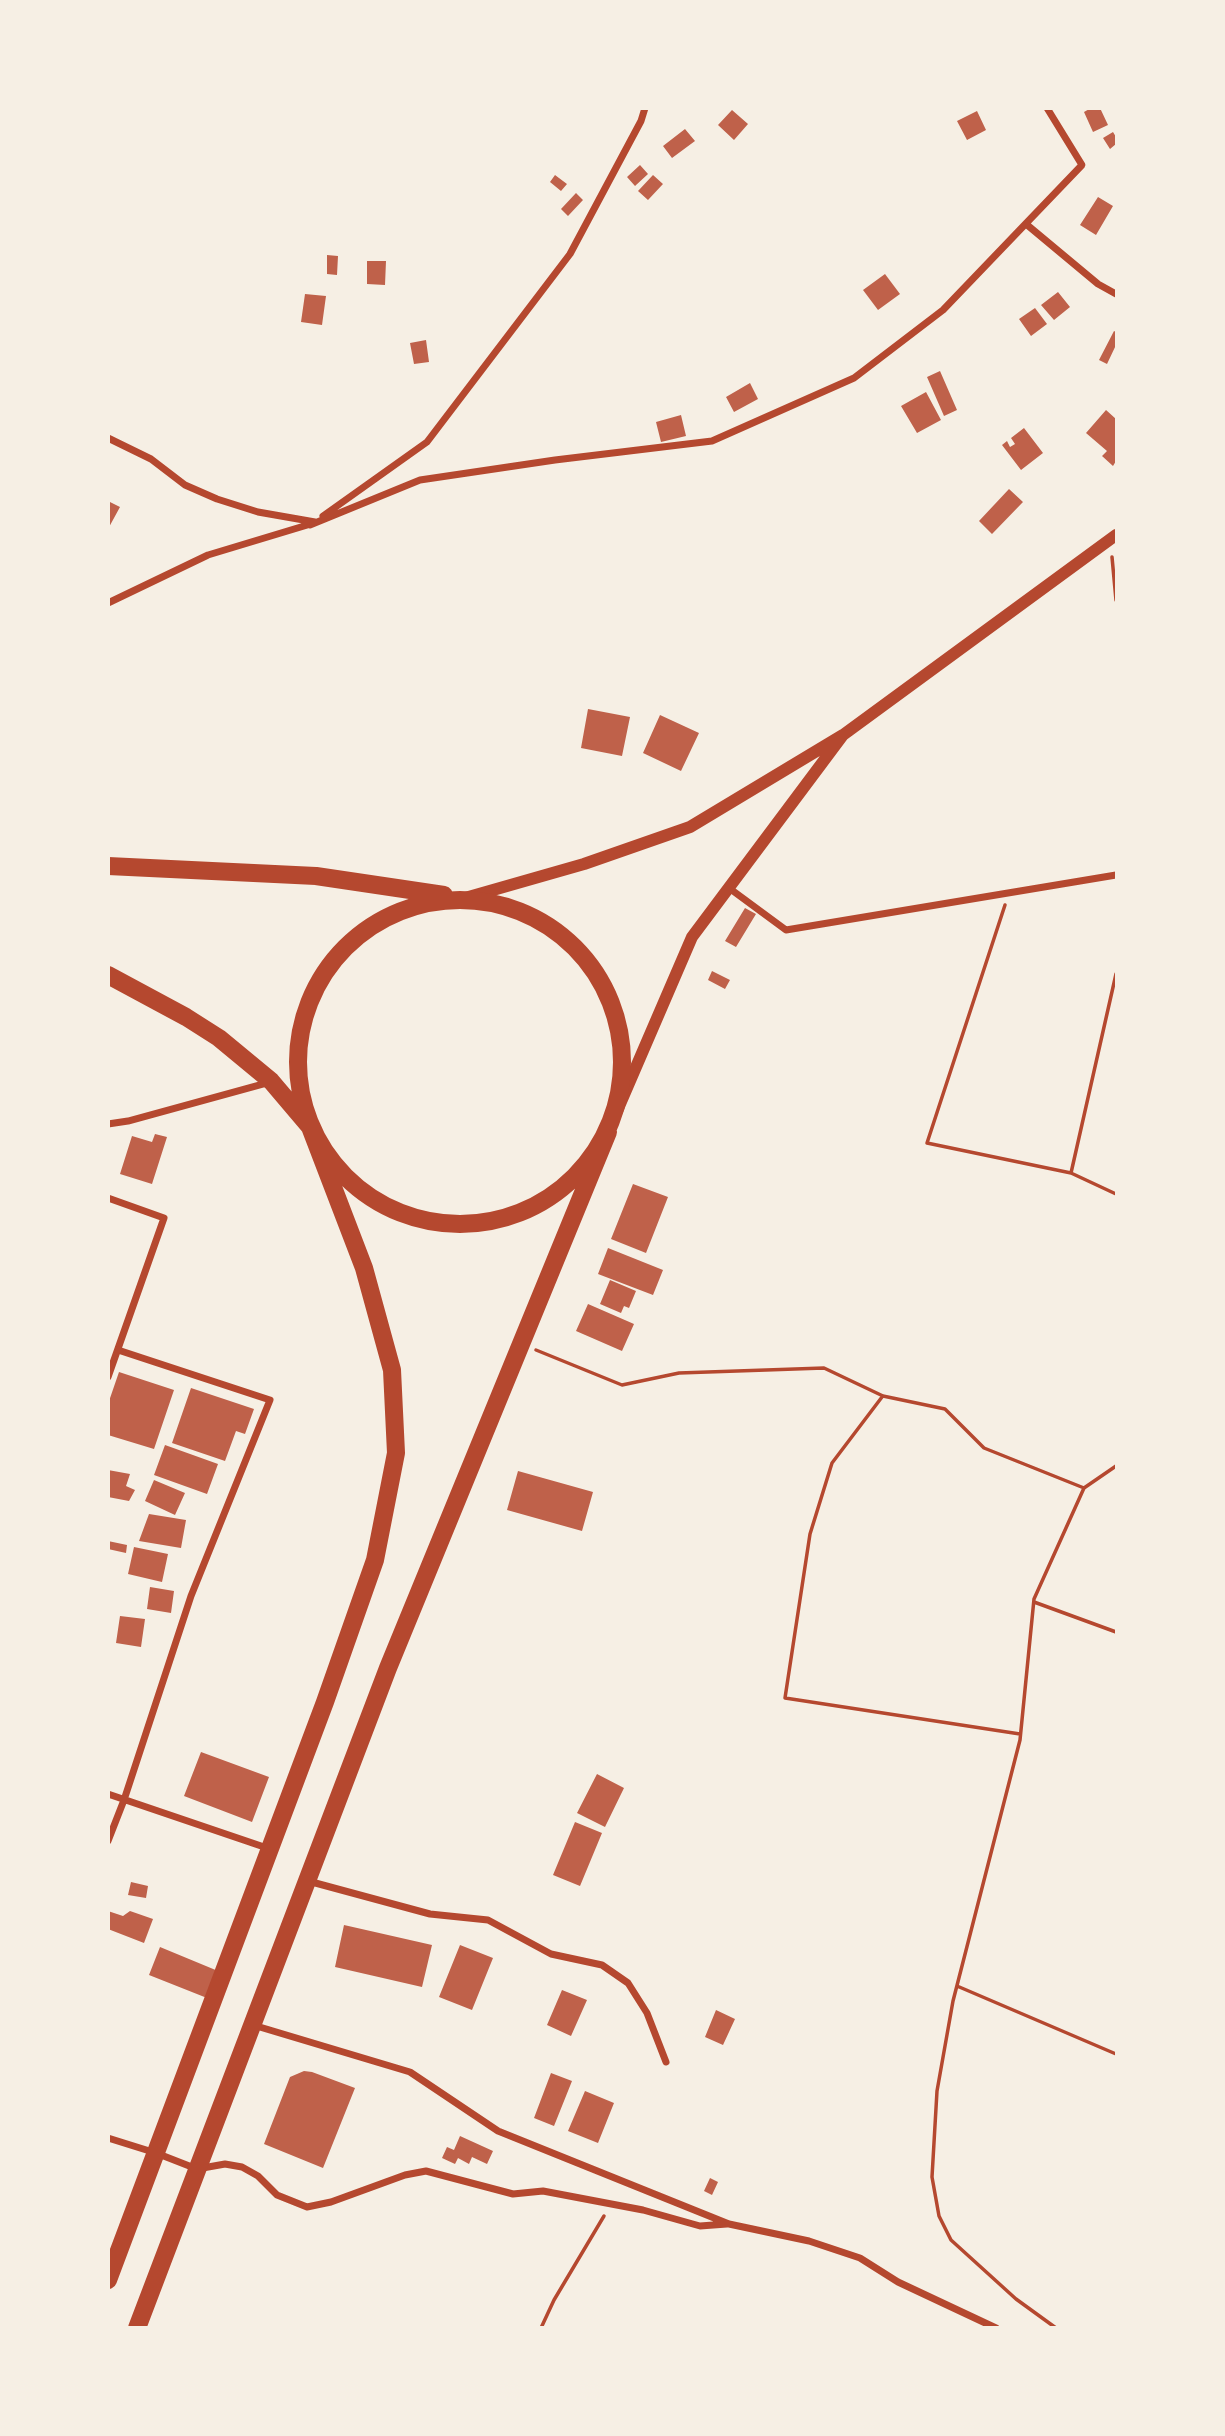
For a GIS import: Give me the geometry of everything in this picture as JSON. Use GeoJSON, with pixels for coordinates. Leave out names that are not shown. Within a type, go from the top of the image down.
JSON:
{"type":"FeatureCollection","features":[{"type":"Feature","properties":{"kind":"main road"},"geometry":{"type":"LineString","coordinates":[[108,866],[316,876],[517,908],[564,935],[600,976],[620,1026],[623,1080],[608,1132],[388,1668],[137,2328]]}},
{"type":"Feature","properties":{"kind":"main road"},"geometry":{"type":"LineString","coordinates":[[108,2280],[376,1560],[396,1453],[392,1370],[364,1268],[310,1127],[298,1074],[303,1020],[326,971],[363,931],[411,906],[464,898]]}},
{"type":"Feature","properties":{"kind":"main road"},"geometry":{"type":"LineString","coordinates":[[108,975],[197,1024],[238,1053],[271,1082],[310,1127],[339,1172],[380,1206],[430,1224],[484,1224],[535,1208],[578,1176],[608,1132]]}},
{"type":"Feature","properties":{"kind":"street"},"geometry":{"type":"LineString","coordinates":[[108,438],[150,459],[185,485],[217,499],[258,512],[313,523],[427,442],[570,254],[641,121],[645,108]]}},
{"type":"Feature","properties":{"kind":"street"},"geometry":{"type":"LineString","coordinates":[[108,603],[208,555],[313,523],[420,480],[712,441],[854,378],[943,310],[1082,165],[1047,108]]}},
{"type":"Feature","properties":{"kind":"street"},"geometry":{"type":"LineString","coordinates":[[1026,224],[1098,284],[1116,294]]}},
{"type":"Feature","properties":{"kind":"street"},"geometry":{"type":"LineString","coordinates":[[464,898],[584,864],[690,827],[843,735],[1113,538]]}},
{"type":"Feature","properties":{"kind":"street"},"geometry":{"type":"LineString","coordinates":[[608,1132],[692,937],[843,735]]}},
{"type":"Feature","properties":{"kind":"street"},"geometry":{"type":"LineString","coordinates":[[729,888],[786,930],[1116,875]]}},
{"type":"Feature","properties":{"kind":"street"},"geometry":{"type":"LineString","coordinates":[[108,1124],[271,1082]]}},
{"type":"Feature","properties":{"kind":"street"},"geometry":{"type":"LineString","coordinates":[[108,1198],[164,1218],[108,1377]]}},
{"type":"Feature","properties":{"kind":"street"},"geometry":{"type":"LineString","coordinates":[[108,1841],[191,1596],[271,1400],[118,1350]]}},
{"type":"Feature","properties":{"kind":"street"},"geometry":{"type":"LineString","coordinates":[[108,1794],[270,1849]]}},
{"type":"Feature","properties":{"kind":"street"},"geometry":{"type":"LineString","coordinates":[[307,1881],[430,1914],[488,1920],[551,1954],[601,1965],[628,1983],[647,2013],[666,2062]]}},
{"type":"Feature","properties":{"kind":"street"},"geometry":{"type":"LineString","coordinates":[[252,2025],[410,2072],[498,2131],[729,2224],[809,2241],[860,2258],[898,2282],[996,2328]]}},
{"type":"Feature","properties":{"kind":"street"},"geometry":{"type":"LineString","coordinates":[[108,2138],[197,2169],[225,2164],[242,2166],[258,2176],[277,2195],[307,2207],[340,2200],[405,2175],[426,2171],[513,2194],[543,2191],[643,2210],[700,2227],[729,2224]]}},
{"type":"Feature","properties":{"kind":"path"},"geometry":{"type":"LineString","coordinates":[[1113,538],[1116,600]]}},
{"type":"Feature","properties":{"kind":"path"},"geometry":{"type":"LineString","coordinates":[[1009,893],[927,1143],[1071,1172],[1116,1194]]}},
{"type":"Feature","properties":{"kind":"path"},"geometry":{"type":"LineString","coordinates":[[1071,1172],[1116,974]]}},
{"type":"Feature","properties":{"kind":"path"},"geometry":{"type":"LineString","coordinates":[[521,1344],[622,1385],[679,1373],[824,1368],[883,1396],[944,1409],[984,1448],[1084,1488]]}},
{"type":"Feature","properties":{"kind":"path"},"geometry":{"type":"LineString","coordinates":[[883,1396],[832,1463],[810,1534],[785,1698],[1020,1734]]}},
{"type":"Feature","properties":{"kind":"path"},"geometry":{"type":"LineString","coordinates":[[1056,2328],[1016,2299],[951,2240],[939,2216],[932,2177],[937,2091],[957,1986],[1020,1734],[1034,1602],[1084,1488],[1116,1466]]}},
{"type":"Feature","properties":{"kind":"path"},"geometry":{"type":"LineString","coordinates":[[1034,1602],[1116,1632]]}},
{"type":"Feature","properties":{"kind":"path"},"geometry":{"type":"LineString","coordinates":[[957,1986],[1116,2054]]}},
{"type":"Feature","properties":{"kind":"path"},"geometry":{"type":"LineString","coordinates":[[541,2328],[554,2300],[611,2206]]}},
{"type":"Feature","properties":{"kind":"building"},"geometry":{"type":"Polygon","coordinates":[[[1091,108],[1100,108],[1108,125],[1093,132],[1084,112],[1091,108]]]}},
{"type":"Feature","properties":{"kind":"building"},"geometry":{"type":"Polygon","coordinates":[[[732,110],[748,124],[734,140],[718,125],[732,110]]]}},
{"type":"Feature","properties":{"kind":"building"},"geometry":{"type":"Polygon","coordinates":[[[977,111],[986,130],[967,140],[957,121],[977,111]]]}},
{"type":"Feature","properties":{"kind":"building"},"geometry":{"type":"Polygon","coordinates":[[[685,129],[695,141],[672,158],[663,146],[685,129]]]}},
{"type":"Feature","properties":{"kind":"building"},"geometry":{"type":"Polygon","coordinates":[[[1113,132],[1116,144],[1110,149],[1103,138],[1113,132]]]}},
{"type":"Feature","properties":{"kind":"building"},"geometry":{"type":"Polygon","coordinates":[[[640,165],[648,174],[635,186],[627,177],[640,165]]]}},
{"type":"Feature","properties":{"kind":"building"},"geometry":{"type":"Polygon","coordinates":[[[555,175],[567,184],[561,191],[550,182],[555,175]]]}},
{"type":"Feature","properties":{"kind":"building"},"geometry":{"type":"Polygon","coordinates":[[[653,175],[663,184],[648,200],[638,191],[653,175]]]}},
{"type":"Feature","properties":{"kind":"building"},"geometry":{"type":"Polygon","coordinates":[[[576,193],[583,200],[568,216],[561,209],[576,193]]]}},
{"type":"Feature","properties":{"kind":"building"},"geometry":{"type":"Polygon","coordinates":[[[1098,197],[1113,206],[1096,235],[1080,225],[1098,197]]]}},
{"type":"Feature","properties":{"kind":"building"},"geometry":{"type":"Polygon","coordinates":[[[327,255],[338,256],[337,275],[327,274],[327,255]]]}},
{"type":"Feature","properties":{"kind":"building"},"geometry":{"type":"Polygon","coordinates":[[[367,261],[386,261],[385,285],[367,284],[367,261]]]}},
{"type":"Feature","properties":{"kind":"building"},"geometry":{"type":"Polygon","coordinates":[[[885,274],[900,294],[878,310],[863,290],[885,274]]]}},
{"type":"Feature","properties":{"kind":"building"},"geometry":{"type":"Polygon","coordinates":[[[1058,292],[1070,307],[1054,320],[1041,305],[1058,292]]]}},
{"type":"Feature","properties":{"kind":"building"},"geometry":{"type":"Polygon","coordinates":[[[305,294],[326,296],[322,325],[301,322],[305,294]]]}},
{"type":"Feature","properties":{"kind":"building"},"geometry":{"type":"Polygon","coordinates":[[[1035,308],[1047,324],[1031,336],[1019,319],[1035,308]]]}},
{"type":"Feature","properties":{"kind":"building"},"geometry":{"type":"Polygon","coordinates":[[[1114,331],[1116,345],[1107,364],[1099,360],[1114,331]]]}},
{"type":"Feature","properties":{"kind":"building"},"geometry":{"type":"Polygon","coordinates":[[[426,340],[429,362],[414,364],[410,343],[426,340]]]}},
{"type":"Feature","properties":{"kind":"building"},"geometry":{"type":"Polygon","coordinates":[[[940,371],[957,410],[944,416],[927,377],[940,371]]]}},
{"type":"Feature","properties":{"kind":"building"},"geometry":{"type":"Polygon","coordinates":[[[750,383],[758,399],[734,412],[726,397],[750,383]]]}},
{"type":"Feature","properties":{"kind":"building"},"geometry":{"type":"Polygon","coordinates":[[[926,392],[941,420],[917,433],[901,406],[926,392]]]}},
{"type":"Feature","properties":{"kind":"building"},"geometry":{"type":"Polygon","coordinates":[[[1106,410],[1116,419],[1116,461],[1113,466],[1102,456],[1107,451],[1086,433],[1106,410]]]}},
{"type":"Feature","properties":{"kind":"building"},"geometry":{"type":"Polygon","coordinates":[[[681,415],[686,436],[661,442],[656,422],[681,415]]]}},
{"type":"Feature","properties":{"kind":"building"},"geometry":{"type":"Polygon","coordinates":[[[1024,428],[1043,453],[1021,470],[1002,445],[1007,441],[1010,447],[1015,444],[1011,438],[1024,428]]]}},
{"type":"Feature","properties":{"kind":"building"},"geometry":{"type":"Polygon","coordinates":[[[1009,489],[1023,502],[992,534],[979,521],[1009,489]]]}},
{"type":"Feature","properties":{"kind":"building"},"geometry":{"type":"Polygon","coordinates":[[[108,501],[120,507],[108,529],[108,501]]]}},
{"type":"Feature","properties":{"kind":"building"},"geometry":{"type":"Polygon","coordinates":[[[588,709],[630,717],[622,756],[581,748],[588,709]]]}},
{"type":"Feature","properties":{"kind":"building"},"geometry":{"type":"Polygon","coordinates":[[[660,715],[699,733],[681,771],[643,753],[660,715]]]}},
{"type":"Feature","properties":{"kind":"building"},"geometry":{"type":"Polygon","coordinates":[[[745,908],[756,914],[736,947],[725,941],[745,908]]]}},
{"type":"Feature","properties":{"kind":"building"},"geometry":{"type":"Polygon","coordinates":[[[712,971],[730,980],[725,989],[708,980],[712,971]]]}},
{"type":"Feature","properties":{"kind":"building"},"geometry":{"type":"Polygon","coordinates":[[[155,1134],[167,1137],[152,1184],[120,1174],[132,1136],[152,1142],[155,1134]]]}},
{"type":"Feature","properties":{"kind":"building"},"geometry":{"type":"Polygon","coordinates":[[[633,1184],[668,1197],[646,1253],[611,1239],[633,1184]]]}},
{"type":"Feature","properties":{"kind":"building"},"geometry":{"type":"Polygon","coordinates":[[[608,1248],[663,1270],[653,1295],[598,1274],[608,1248]]]}},
{"type":"Feature","properties":{"kind":"building"},"geometry":{"type":"Polygon","coordinates":[[[610,1280],[636,1291],[629,1308],[624,1306],[621,1313],[600,1304],[610,1280]]]}},
{"type":"Feature","properties":{"kind":"building"},"geometry":{"type":"Polygon","coordinates":[[[588,1304],[634,1324],[622,1351],[576,1331],[588,1304]]]}},
{"type":"Feature","properties":{"kind":"building"},"geometry":{"type":"Polygon","coordinates":[[[119,1372],[174,1390],[154,1449],[108,1435],[108,1404],[119,1372]]]}},
{"type":"Feature","properties":{"kind":"building"},"geometry":{"type":"Polygon","coordinates":[[[191,1388],[254,1409],[245,1434],[236,1431],[225,1461],[172,1443],[191,1388]]]}},
{"type":"Feature","properties":{"kind":"building"},"geometry":{"type":"Polygon","coordinates":[[[165,1445],[218,1464],[207,1494],[154,1475],[165,1445]]]}},
{"type":"Feature","properties":{"kind":"building"},"geometry":{"type":"Polygon","coordinates":[[[108,1470],[130,1474],[126,1486],[135,1490],[129,1501],[108,1497],[108,1470]]]}},
{"type":"Feature","properties":{"kind":"building"},"geometry":{"type":"Polygon","coordinates":[[[518,1471],[593,1492],[582,1531],[507,1510],[518,1471]]]}},
{"type":"Feature","properties":{"kind":"building"},"geometry":{"type":"Polygon","coordinates":[[[154,1480],[185,1493],[175,1515],[145,1501],[154,1480]]]}},
{"type":"Feature","properties":{"kind":"building"},"geometry":{"type":"Polygon","coordinates":[[[149,1514],[186,1520],[181,1548],[139,1541],[149,1514]]]}},
{"type":"Feature","properties":{"kind":"building"},"geometry":{"type":"Polygon","coordinates":[[[108,1541],[127,1545],[126,1553],[108,1549],[108,1541]]]}},
{"type":"Feature","properties":{"kind":"building"},"geometry":{"type":"Polygon","coordinates":[[[134,1547],[168,1554],[162,1582],[128,1574],[134,1547]]]}},
{"type":"Feature","properties":{"kind":"building"},"geometry":{"type":"Polygon","coordinates":[[[150,1587],[174,1591],[171,1613],[147,1609],[150,1587]]]}},
{"type":"Feature","properties":{"kind":"building"},"geometry":{"type":"Polygon","coordinates":[[[120,1616],[145,1619],[141,1647],[116,1643],[120,1616]]]}},
{"type":"Feature","properties":{"kind":"building"},"geometry":{"type":"Polygon","coordinates":[[[201,1752],[269,1777],[252,1822],[184,1796],[201,1752]]]}},
{"type":"Feature","properties":{"kind":"building"},"geometry":{"type":"Polygon","coordinates":[[[597,1774],[624,1788],[605,1827],[577,1813],[597,1774]]]}},
{"type":"Feature","properties":{"kind":"building"},"geometry":{"type":"Polygon","coordinates":[[[575,1822],[602,1833],[580,1886],[553,1875],[575,1822]]]}},
{"type":"Feature","properties":{"kind":"building"},"geometry":{"type":"Polygon","coordinates":[[[131,1882],[148,1886],[146,1898],[128,1895],[131,1882]]]}},
{"type":"Feature","properties":{"kind":"building"},"geometry":{"type":"Polygon","coordinates":[[[108,1911],[123,1916],[130,1911],[153,1919],[144,1943],[108,1929],[108,1911]]]}},
{"type":"Feature","properties":{"kind":"building"},"geometry":{"type":"Polygon","coordinates":[[[344,1925],[432,1945],[422,1987],[335,1967],[344,1925]]]}},
{"type":"Feature","properties":{"kind":"building"},"geometry":{"type":"Polygon","coordinates":[[[460,1945],[493,1958],[472,2010],[439,1997],[460,1945]]]}},
{"type":"Feature","properties":{"kind":"building"},"geometry":{"type":"Polygon","coordinates":[[[160,1947],[218,1971],[207,1998],[149,1975],[160,1947]]]}},
{"type":"Feature","properties":{"kind":"building"},"geometry":{"type":"Polygon","coordinates":[[[562,1990],[587,2000],[571,2036],[547,2025],[562,1990]]]}},
{"type":"Feature","properties":{"kind":"building"},"geometry":{"type":"Polygon","coordinates":[[[716,2010],[735,2019],[723,2045],[705,2037],[716,2010]]]}},
{"type":"Feature","properties":{"kind":"building"},"geometry":{"type":"Polygon","coordinates":[[[304,2071],[355,2088],[323,2168],[264,2144],[290,2077],[304,2071]]]}},
{"type":"Feature","properties":{"kind":"building"},"geometry":{"type":"Polygon","coordinates":[[[551,2073],[572,2081],[554,2126],[534,2118],[551,2073]]]}},
{"type":"Feature","properties":{"kind":"building"},"geometry":{"type":"Polygon","coordinates":[[[585,2091],[614,2103],[598,2143],[568,2131],[585,2091]]]}},
{"type":"Feature","properties":{"kind":"building"},"geometry":{"type":"Polygon","coordinates":[[[460,2136],[493,2151],[487,2164],[472,2157],[469,2164],[458,2158],[455,2164],[442,2158],[447,2147],[454,2150],[460,2136]]]}},
{"type":"Feature","properties":{"kind":"building"},"geometry":{"type":"Polygon","coordinates":[[[710,2178],[718,2182],[712,2195],[704,2191],[710,2178]]]}}]}
